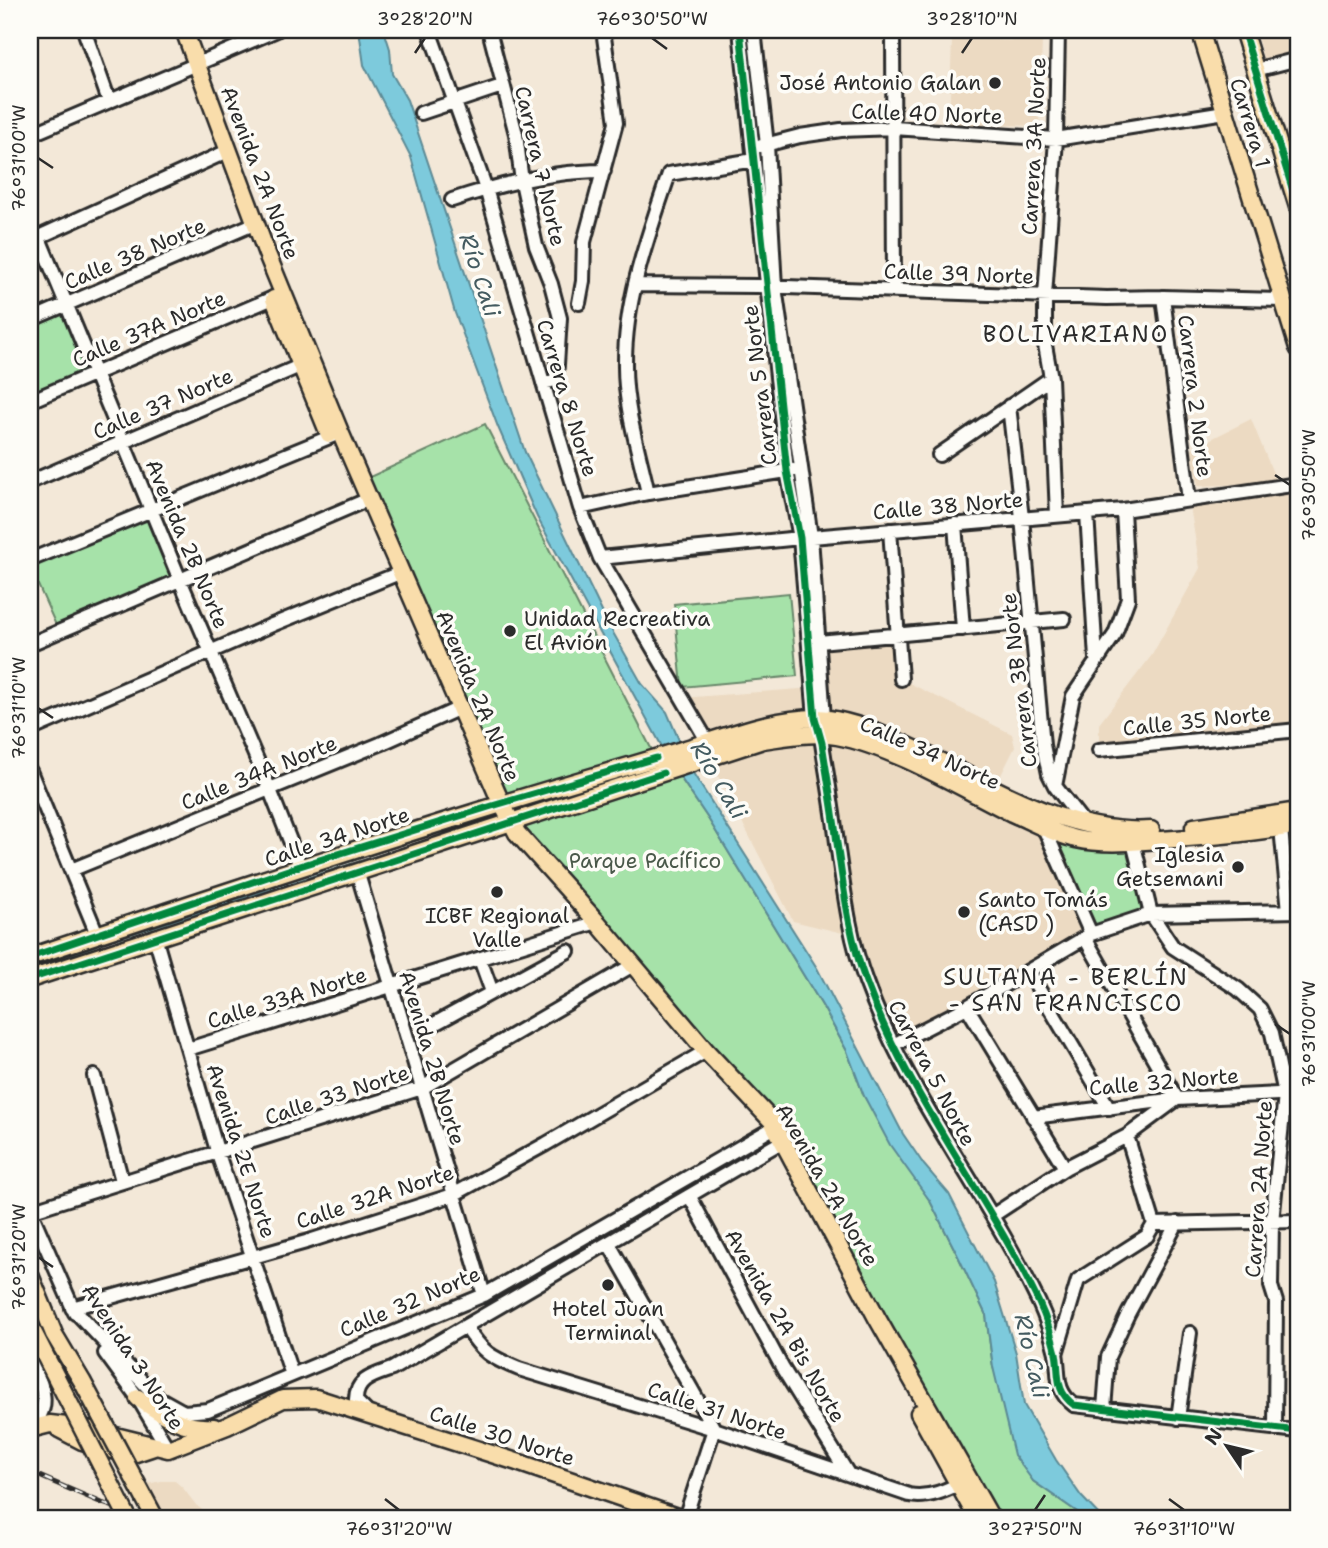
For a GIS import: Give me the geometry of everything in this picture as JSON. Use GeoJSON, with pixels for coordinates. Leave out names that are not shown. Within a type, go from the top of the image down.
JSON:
{"type":"FeatureCollection","features":[{"type":"Feature","properties":{"kind":"main road","name":"Avenida 2A Norte"},"geometry":{"type":"LineString","coordinates":[[173,30],[191,66],[335,434],[508,825],[508,836],[592,923],[775,1137],[963,1482],[976,1518]]}},
{"type":"Feature","properties":{"kind":"main road","name":"Avenida 2A Norte"},"geometry":{"type":"LineString","coordinates":[[184,30],[191,66]]}},
{"type":"Feature","properties":{"kind":"main road","name":"Carrera 1"},"geometry":{"type":"LineString","coordinates":[[1200,30],[1298,348]]}},
{"type":"Feature","properties":{"kind":"main road","name":"Carrera 1"},"geometry":{"type":"LineString","coordinates":[[1243,30],[1298,207]]}},
{"type":"Feature","properties":{"kind":"main road","name":"Calle 34 Norte"},"geometry":{"type":"LineString","coordinates":[[30,979],[357,871],[508,825],[707,751],[760,725],[857,725],[911,747],[1015,806],[1044,828],[1076,839],[1105,843],[1133,842],[1212,837],[1298,825]]}},
{"type":"Feature","properties":{"kind":"main road","name":"Calle 34 Norte"},"geometry":{"type":"LineString","coordinates":[[32,956],[300,866],[497,805],[661,766]]}},
{"type":"Feature","properties":{"kind":"main road","name":"Calle 34 Norte"},"geometry":{"type":"LineString","coordinates":[[1015,806],[1085,826],[1131,831],[1211,826],[1298,811]]}},
{"type":"Feature","properties":{"kind":"main road"},"geometry":{"type":"LineString","coordinates":[[30,989],[52,970]]}},
{"type":"Feature","properties":{"kind":"main road"},"geometry":{"type":"LineString","coordinates":[[30,1275],[54,1334],[155,1518]]}},
{"type":"Feature","properties":{"kind":"main road"},"geometry":{"type":"LineString","coordinates":[[30,1326],[128,1518]]}},
{"type":"Feature","properties":{"kind":"main road","name":"Calle 30 Norte"},"geometry":{"type":"LineString","coordinates":[[227,1426],[283,1399],[308,1397],[517,1462],[682,1518]]}},
{"type":"Feature","properties":{"kind":"main road"},"geometry":{"type":"LineString","coordinates":[[138,1398],[163,1416],[183,1425],[205,1428],[227,1426]]}},
{"type":"Feature","properties":{"kind":"main road"},"geometry":{"type":"LineString","coordinates":[[30,1427],[50,1424],[83,1428],[161,1448],[227,1426]]}},
{"type":"Feature","properties":{"kind":"main road","name":"Avenida 2A Norte"},"geometry":{"type":"LineString","coordinates":[[963,1482],[991,1518]]}},
{"type":"Feature","properties":{"kind":"street"},"geometry":{"type":"LineString","coordinates":[[84,30],[109,101]]}},
{"type":"Feature","properties":{"kind":"street"},"geometry":{"type":"LineString","coordinates":[[31,130],[109,101],[277,30]]}},
{"type":"Feature","properties":{"kind":"street","name":"Carrera 8 Norte"},"geometry":{"type":"LineString","coordinates":[[429,30],[486,189],[580,508],[600,558],[707,751]]}},
{"type":"Feature","properties":{"kind":"street","name":"Carrera 7 Norte"},"geometry":{"type":"LineString","coordinates":[[493,30],[502,86],[516,134],[522,182],[536,246],[551,284],[559,318],[556,380],[542,383]]}},
{"type":"Feature","properties":{"kind":"street"},"geometry":{"type":"LineString","coordinates":[[579,303],[583,281],[584,242],[616,123],[603,30]]}},
{"type":"Feature","properties":{"kind":"street","name":"Carrera 5 Norte"},"geometry":{"type":"LineString","coordinates":[[740,30],[753,154],[819,642],[820,724]]}},
{"type":"Feature","properties":{"kind":"street","name":"Carrera 5 Norte"},"geometry":{"type":"LineString","coordinates":[[754,30],[767,145],[771,287]]}},
{"type":"Feature","properties":{"kind":"street"},"geometry":{"type":"LineString","coordinates":[[893,30],[894,291]]}},
{"type":"Feature","properties":{"kind":"street","name":"Carrera 3A Norte"},"geometry":{"type":"LineString","coordinates":[[1057,516],[1051,378],[1045,345],[1045,296],[1056,139],[1058,30]]}},
{"type":"Feature","properties":{"kind":"street"},"geometry":{"type":"LineString","coordinates":[[1255,70],[1298,59]]}},
{"type":"Feature","properties":{"kind":"street"},"geometry":{"type":"LineString","coordinates":[[421,113],[502,86]]}},
{"type":"Feature","properties":{"kind":"street","name":"Calle 40 Norte"},"geometry":{"type":"LineString","coordinates":[[635,285],[668,174],[753,154],[767,145],[800,136],[841,130],[894,128],[1056,139],[1225,112]]}},
{"type":"Feature","properties":{"kind":"street"},"geometry":{"type":"LineString","coordinates":[[34,240],[224,153]]}},
{"type":"Feature","properties":{"kind":"street"},"geometry":{"type":"LineString","coordinates":[[452,200],[486,189],[576,171],[604,171]]}},
{"type":"Feature","properties":{"kind":"street","name":"Calle 38 Norte"},"geometry":{"type":"LineString","coordinates":[[30,320],[252,225]]}},
{"type":"Feature","properties":{"kind":"street","name":"Avenida 2B Norte"},"geometry":{"type":"LineString","coordinates":[[34,240],[95,372],[300,866]]}},
{"type":"Feature","properties":{"kind":"street"},"geometry":{"type":"LineString","coordinates":[[635,285],[625,330],[625,369],[630,409],[648,493]]}},
{"type":"Feature","properties":{"kind":"street","name":"Calle 39 Norte"},"geometry":{"type":"LineString","coordinates":[[635,285],[1107,299],[1163,297],[1282,300]]}},
{"type":"Feature","properties":{"kind":"street","name":"Calle 37A Norte"},"geometry":{"type":"LineString","coordinates":[[30,401],[279,295]]}},
{"type":"Feature","properties":{"kind":"street","name":"Carrera 2 Norte"},"geometry":{"type":"LineString","coordinates":[[1163,297],[1189,500]]}},
{"type":"Feature","properties":{"kind":"street","name":"Calle 37 Norte"},"geometry":{"type":"LineString","coordinates":[[30,482],[306,363]]}},
{"type":"Feature","properties":{"kind":"street"},"geometry":{"type":"LineString","coordinates":[[939,455],[1051,378]]}},
{"type":"Feature","properties":{"kind":"street","name":"Carrera 3B Norte"},"geometry":{"type":"LineString","coordinates":[[1009,406],[1043,745],[1049,774],[1055,786],[1085,826]]}},
{"type":"Feature","properties":{"kind":"street"},"geometry":{"type":"LineString","coordinates":[[30,560],[335,434]]}},
{"type":"Feature","properties":{"kind":"street"},"geometry":{"type":"LineString","coordinates":[[580,508],[648,493],[794,470]]}},
{"type":"Feature","properties":{"kind":"street","name":"Calle 38 Norte"},"geometry":{"type":"LineString","coordinates":[[600,558],[806,537],[1124,510],[1298,484]]}},
{"type":"Feature","properties":{"kind":"street"},"geometry":{"type":"LineString","coordinates":[[30,644],[365,501]]}},
{"type":"Feature","properties":{"kind":"street"},"geometry":{"type":"LineString","coordinates":[[1055,786],[1073,696],[1115,634],[1128,599],[1124,510]]}},
{"type":"Feature","properties":{"kind":"street"},"geometry":{"type":"LineString","coordinates":[[1087,513],[1096,659]]}},
{"type":"Feature","properties":{"kind":"street"},"geometry":{"type":"LineString","coordinates":[[955,524],[963,629]]}},
{"type":"Feature","properties":{"kind":"street"},"geometry":{"type":"LineString","coordinates":[[890,530],[901,679]]}},
{"type":"Feature","properties":{"kind":"street","name":"Carrera 5 Norte"},"geometry":{"type":"LineString","coordinates":[[806,537],[820,724],[851,935],[865,981],[928,1110],[992,1216],[1040,1305],[1056,1354],[1057,1374],[1063,1397],[1074,1405],[1104,1409]]}},
{"type":"Feature","properties":{"kind":"street"},"geometry":{"type":"LineString","coordinates":[[30,730],[397,574]]}},
{"type":"Feature","properties":{"kind":"street"},"geometry":{"type":"LineString","coordinates":[[819,642],[1063,619]]}},
{"type":"Feature","properties":{"kind":"street","name":"Calle 34A Norte"},"geometry":{"type":"LineString","coordinates":[[71,870],[270,790],[456,710]]}},
{"type":"Feature","properties":{"kind":"street","name":"Calle 35 Norte"},"geometry":{"type":"LineString","coordinates":[[1099,750],[1298,730]]}},
{"type":"Feature","properties":{"kind":"street"},"geometry":{"type":"LineString","coordinates":[[30,771],[97,934]]}},
{"type":"Feature","properties":{"kind":"street"},"geometry":{"type":"LineString","coordinates":[[992,1216],[1065,1168],[1127,1136],[1177,1099],[1088,936],[1044,828]]}},
{"type":"Feature","properties":{"kind":"street"},"geometry":{"type":"LineString","coordinates":[[895,1044],[967,1007],[1088,936],[1151,914],[1294,911],[1281,828]]}},
{"type":"Feature","properties":{"kind":"street","name":"Carrera 2A Norte"},"geometry":{"type":"LineString","coordinates":[[1133,842],[1151,914],[1173,947],[1238,989],[1260,1009],[1272,1033],[1292,1093],[1272,1222],[1271,1286],[1276,1302],[1275,1429]]}},
{"type":"Feature","properties":{"kind":"street","name":"Avenida 2B Norte"},"geometry":{"type":"LineString","coordinates":[[357,871],[484,1295]]}},
{"type":"Feature","properties":{"kind":"street","name":"Calle 33A Norte"},"geometry":{"type":"LineString","coordinates":[[188,1049],[592,923]]}},
{"type":"Feature","properties":{"kind":"street","name":"Avenida 2E Norte"},"geometry":{"type":"LineString","coordinates":[[155,937],[218,1154],[292,1375]]}},
{"type":"Feature","properties":{"kind":"street"},"geometry":{"type":"LineString","coordinates":[[425,1029],[568,951]]}},
{"type":"Feature","properties":{"kind":"street"},"geometry":{"type":"LineString","coordinates":[[480,959],[492,992]]}},
{"type":"Feature","properties":{"kind":"street","name":"Calle 33 Norte"},"geometry":{"type":"LineString","coordinates":[[30,1211],[422,1088],[628,968]]}},
{"type":"Feature","properties":{"kind":"street"},"geometry":{"type":"LineString","coordinates":[[1028,971],[1109,1108]]}},
{"type":"Feature","properties":{"kind":"street"},"geometry":{"type":"LineString","coordinates":[[967,1007],[1065,1168]]}},
{"type":"Feature","properties":{"kind":"street","name":"Calle 32A Norte"},"geometry":{"type":"LineString","coordinates":[[72,1308],[306,1242],[453,1195],[702,1053]]}},
{"type":"Feature","properties":{"kind":"street"},"geometry":{"type":"LineString","coordinates":[[94,1076],[122,1181]]}},
{"type":"Feature","properties":{"kind":"street","name":"Calle 32 Norte"},"geometry":{"type":"LineString","coordinates":[[1033,1117],[1177,1099],[1292,1093]]}},
{"type":"Feature","properties":{"kind":"street"},"geometry":{"type":"LineString","coordinates":[[1056,1354],[1078,1280],[1147,1236],[1154,1224],[1127,1136]]}},
{"type":"Feature","properties":{"kind":"street","name":"Calle 32 Norte"},"geometry":{"type":"LineString","coordinates":[[369,1415],[356,1401],[357,1390],[365,1379],[392,1369],[690,1197],[775,1137]]}},
{"type":"Feature","properties":{"kind":"street","name":"Calle 32 Norte"},"geometry":{"type":"LineString","coordinates":[[72,1308],[157,1397],[176,1410],[208,1410],[484,1295],[775,1137]]}},
{"type":"Feature","properties":{"kind":"street","name":"Avenida 2A Bis Norte"},"geometry":{"type":"LineString","coordinates":[[690,1197],[783,1368],[848,1474]]}},
{"type":"Feature","properties":{"kind":"street","name":"Avenida 3 Norte"},"geometry":{"type":"LineString","coordinates":[[30,1211],[72,1308],[138,1398],[161,1448]]}},
{"type":"Feature","properties":{"kind":"street"},"geometry":{"type":"LineString","coordinates":[[1154,1224],[1298,1221]]}},
{"type":"Feature","properties":{"kind":"street"},"geometry":{"type":"LineString","coordinates":[[1177,1223],[1108,1357],[1104,1409],[1298,1432]]}},
{"type":"Feature","properties":{"kind":"street"},"geometry":{"type":"LineString","coordinates":[[610,1244],[714,1429],[682,1518]]}},
{"type":"Feature","properties":{"kind":"street","name":"Calle 31 Norte"},"geometry":{"type":"LineString","coordinates":[[466,1326],[479,1347],[496,1360],[920,1498],[963,1482]]}},
{"type":"Feature","properties":{"kind":"street"},"geometry":{"type":"LineString","coordinates":[[1178,1418],[1191,1333]]}},
{"type":"Feature","properties":{"kind":"street"},"geometry":{"type":"LineString","coordinates":[[30,1358],[44,1395],[41,1413],[30,1427]]}},
{"type":"Feature","properties":{"kind":"shaded area"},"geometry":{"type":"Polygon","coordinates":[[[1255,30],[1298,30],[1298,59],[1266,67],[1255,30]]]}},
{"type":"Feature","properties":{"kind":"shaded area","name":"José Antonio Galan"},"geometry":{"type":"Polygon","coordinates":[[[952,39],[1042,41],[1039,126],[949,124],[952,39]]]}},
{"type":"Feature","properties":{"kind":"shaded area"},"geometry":{"type":"Polygon","coordinates":[[[1251,419],[1277,483],[1198,486],[1191,449],[1251,419]]]}},
{"type":"Feature","properties":{"kind":"shaded area"},"geometry":{"type":"Polygon","coordinates":[[[1298,484],[1298,508],[1294,509],[1298,528],[1298,730],[1099,750],[1099,724],[1152,655],[1200,568],[1189,500],[1298,484]]]}},
{"type":"Feature","properties":{"kind":"shaded area"},"geometry":{"type":"Polygon","coordinates":[[[897,635],[901,679],[1012,734],[1015,747],[994,789],[824,719],[819,642],[897,635]]]}},
{"type":"Feature","properties":{"kind":"shaded area"},"geometry":{"type":"Polygon","coordinates":[[[812,688],[815,718],[708,742],[681,698],[812,688]]]}},
{"type":"Feature","properties":{"kind":"shaded area","name":"Santo Tomás (CASD )"},"geometry":{"type":"Polygon","coordinates":[[[837,736],[1044,828],[1091,934],[895,1044],[851,935],[793,921],[709,758],[764,740],[837,736]]]}},
{"type":"Feature","properties":{"kind":"shaded area"},"geometry":{"type":"Polygon","coordinates":[[[175,1481],[196,1505],[212,1518],[155,1518],[138,1486],[175,1481]]]}},
{"type":"Feature","properties":{"kind":"green space"},"geometry":{"type":"Polygon","coordinates":[[[67,305],[95,372],[30,401],[30,320],[67,305]]]}},
{"type":"Feature","properties":{"kind":"green space","name":"Unidad Recreativa El Avión"},"geometry":{"type":"Polygon","coordinates":[[[485,424],[656,758],[502,803],[361,481],[485,424]]]}},
{"type":"Feature","properties":{"kind":"green space"},"geometry":{"type":"Polygon","coordinates":[[[153,511],[180,580],[59,632],[30,567],[30,560],[153,511]]]}},
{"type":"Feature","properties":{"kind":"green space"},"geometry":{"type":"Polygon","coordinates":[[[789,593],[797,676],[682,687],[674,604],[789,593]]]}},
{"type":"Feature","properties":{"kind":"green space","name":"Parque Pacífico"},"geometry":{"type":"Polygon","coordinates":[[[675,770],[709,820],[823,1007],[847,1051],[864,1096],[930,1201],[959,1258],[986,1315],[993,1367],[1033,1481],[1086,1518],[991,1518],[783,1141],[512,823],[675,770]]]}},
{"type":"Feature","properties":{"kind":"green space"},"geometry":{"type":"Polygon","coordinates":[[[1044,828],[1133,842],[1151,914],[1091,934],[1044,828]]]}},
{"type":"Feature","properties":{"kind":"water"},"geometry":{"type":"Polygon","coordinates":[[[359,30],[384,30],[390,49],[392,74],[407,100],[525,452],[607,622],[642,684],[667,712],[693,773],[817,968],[903,1134],[924,1165],[949,1194],[994,1282],[1016,1353],[1024,1405],[1056,1460],[1081,1496],[1102,1518],[1086,1518],[1033,1481],[1014,1455],[993,1367],[986,1315],[959,1258],[930,1201],[890,1145],[864,1096],[847,1051],[823,1007],[709,820],[672,765],[537,517],[498,427],[455,313],[411,157],[364,65],[359,30]]]}},
{"type":"Feature","properties":{"kind":"waterway"},"geometry":{"type":"LineString","coordinates":[[30,970],[101,943],[486,822]]}},
{"type":"Feature","properties":{"kind":"railway"},"geometry":{"type":"LineString","coordinates":[[30,1472],[102,1503],[146,1518]]}},
{"type":"Feature","properties":{"kind":"cycle path"},"geometry":{"type":"LineString","coordinates":[[740,30],[787,471],[800,538],[815,718],[822,743],[848,913],[866,982],[903,1065],[996,1223],[1039,1303],[1056,1353],[1063,1394],[1074,1405],[1298,1431]]}},
{"type":"Feature","properties":{"kind":"cycle path"},"geometry":{"type":"LineString","coordinates":[[1243,30],[1298,207]]}},
{"type":"Feature","properties":{"kind":"cycle path"},"geometry":{"type":"LineString","coordinates":[[30,957],[300,866],[656,758]]}},
{"type":"Feature","properties":{"kind":"cycle path"},"geometry":{"type":"LineString","coordinates":[[30,979],[663,773]]}},
{"type":"Feature","properties":{"kind":"place","name":"José Antonio Galan"},"geometry":{"type":"Point","coordinates":[995,83]}},
{"type":"Feature","properties":{"kind":"place","name":"Unidad Recreativa El Avión"},"geometry":{"type":"Point","coordinates":[510,631]}},
{"type":"Feature","properties":{"kind":"place","name":"Iglesia Getsemani"},"geometry":{"type":"Point","coordinates":[1238,867]}},
{"type":"Feature","properties":{"kind":"place","name":"ICBF Regional Valle"},"geometry":{"type":"Point","coordinates":[497,892]}},
{"type":"Feature","properties":{"kind":"place","name":"Santo Tomás (CASD )"},"geometry":{"type":"Point","coordinates":[964,912]}},
{"type":"Feature","properties":{"kind":"place","name":"Hotel Juan Terminal"},"geometry":{"type":"Point","coordinates":[608,1285]}},
{"type":"Feature","properties":{"kind":"district","name":"BOLIVARIANO"},"geometry":{"type":"Point","coordinates":[1076,334]}},
{"type":"Feature","properties":{"kind":"district","name":"SULTANA - BERLÍN - SAN FRANCISCO"},"geometry":{"type":"Point","coordinates":[1066,990]}},
{"type":"Feature","properties":{"kind":"water label","name":"Río Cali"},"geometry":{"type":"Point","coordinates":[480,275]}},
{"type":"Feature","properties":{"kind":"water label","name":"Río Cali"},"geometry":{"type":"Point","coordinates":[719,780]}},
{"type":"Feature","properties":{"kind":"water label","name":"Río Cali"},"geometry":{"type":"Point","coordinates":[1032,1356]}}]}
